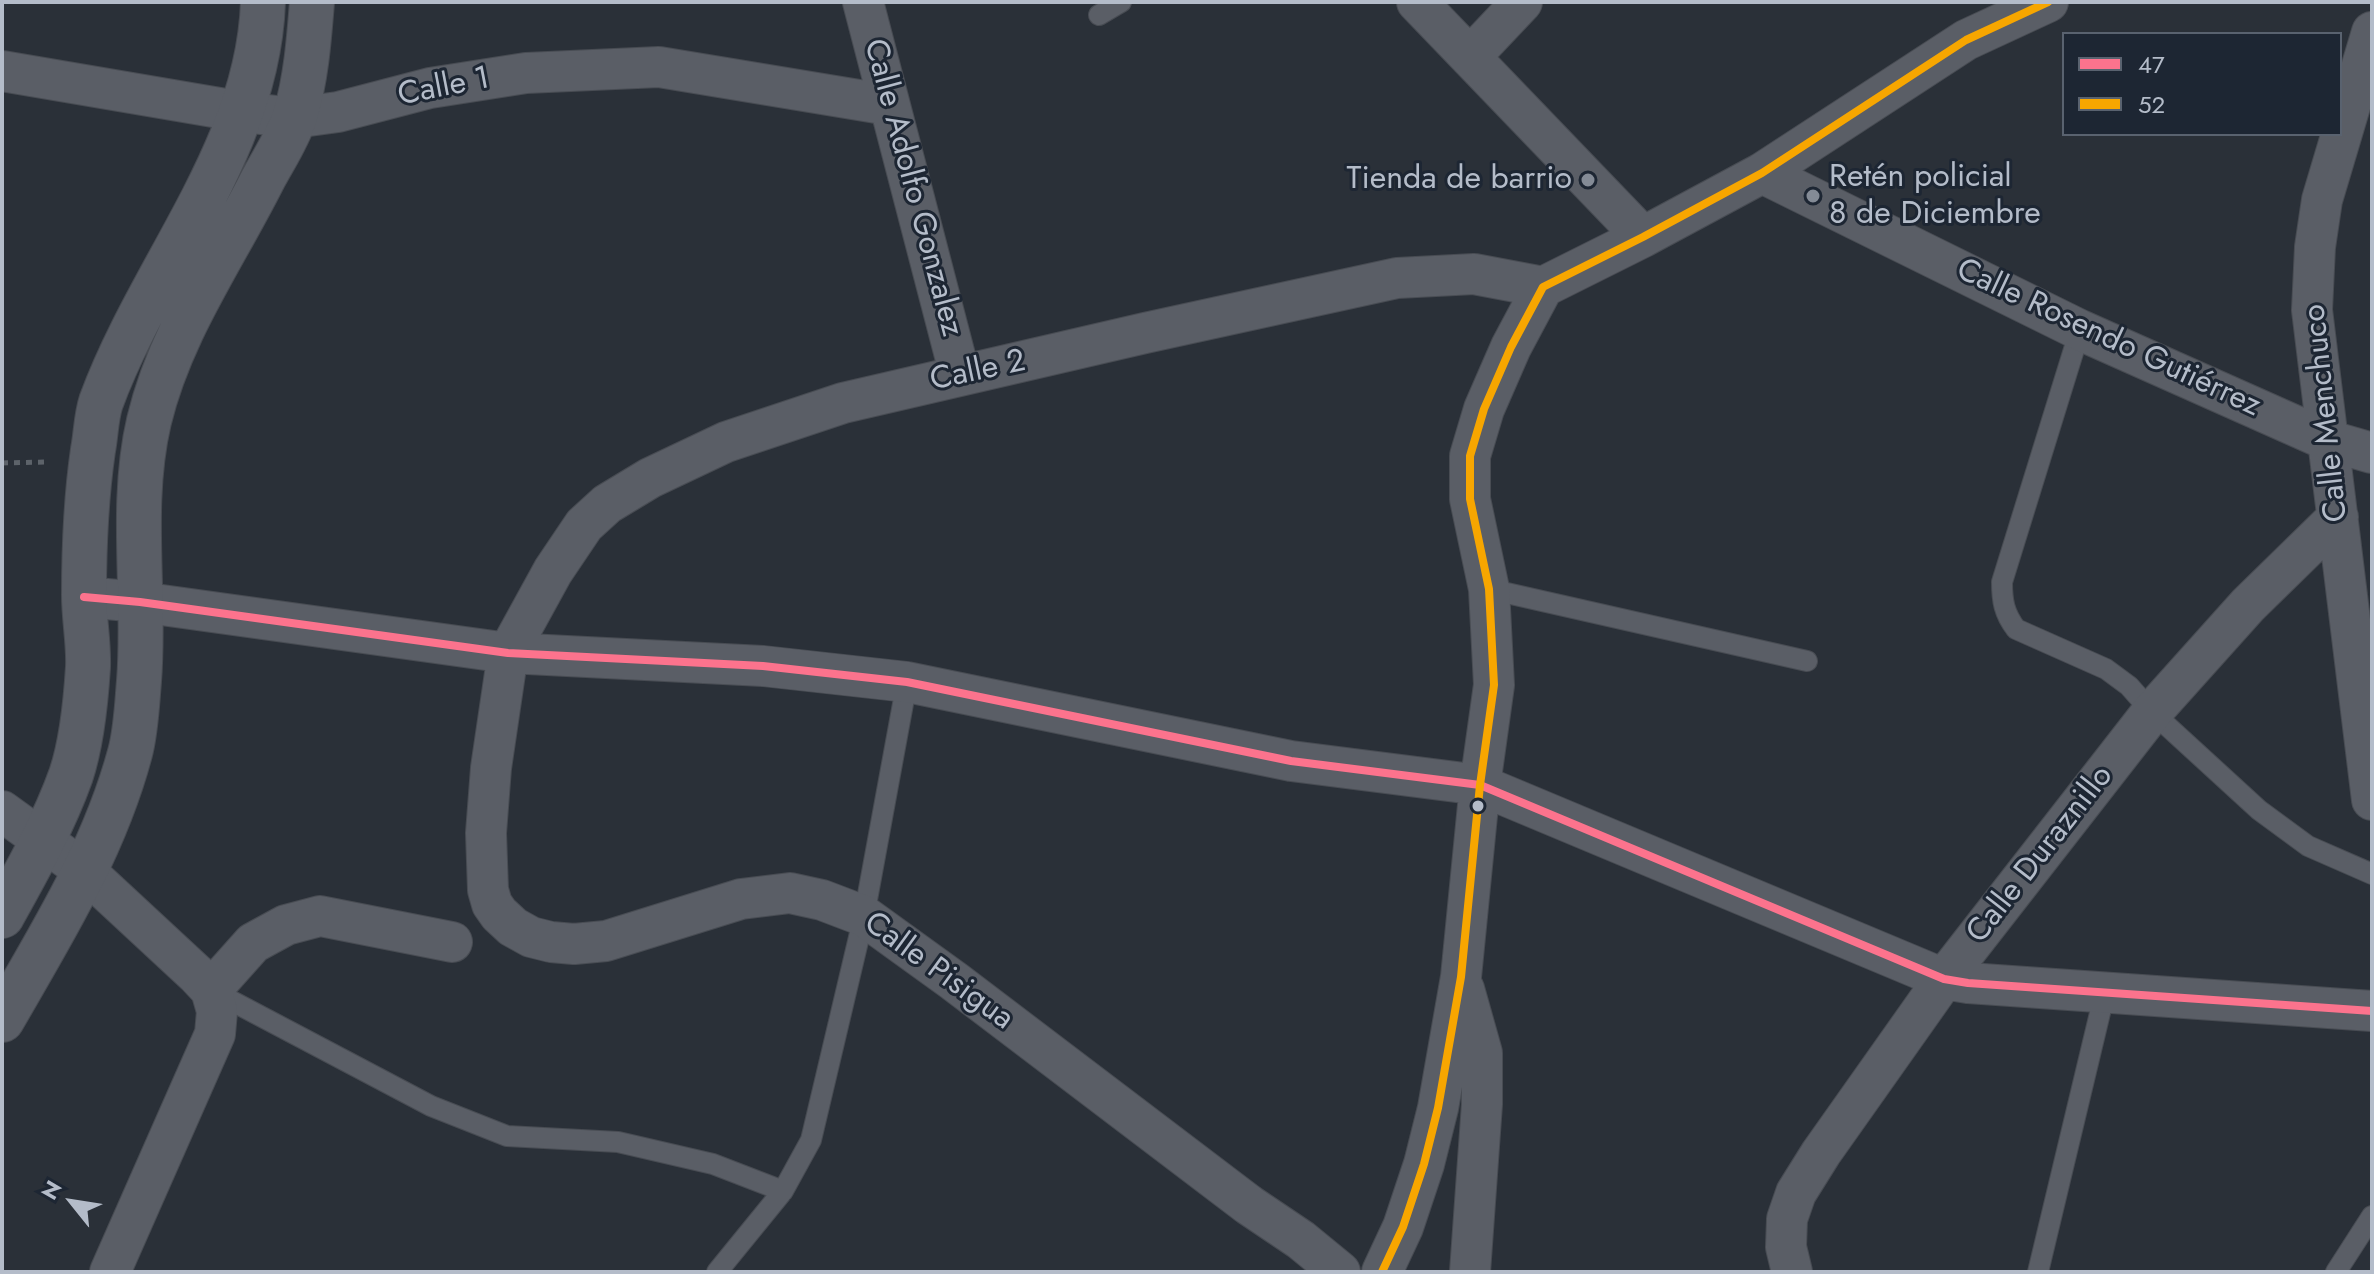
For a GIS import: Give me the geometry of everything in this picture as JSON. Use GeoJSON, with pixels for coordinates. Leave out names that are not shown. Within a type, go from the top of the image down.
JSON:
{"type":"FeatureCollection","features":[{"type":"Feature","properties":{"kind":"street"},"geometry":{"type":"LineString","coordinates":[[2,916],[43,838],[72,773],[79,737],[88,666],[84,597],[86,499],[100,405],[138,316],[223,157],[243,112],[262,24],[263,2]]}},
{"type":"Feature","properties":{"kind":"street"},"geometry":{"type":"LineString","coordinates":[[2,1020],[85,871],[114,804],[131,751],[139,678],[141,489],[149,423],[168,358],[294,118],[307,60],[312,2]]}},
{"type":"Feature","properties":{"kind":"street","name":"Calle Adolfo Gonzalez"},"geometry":{"type":"LineString","coordinates":[[863,2],[960,375]]}},
{"type":"Feature","properties":{"kind":"street"},"geometry":{"type":"LineString","coordinates":[[1417,2],[1643,237]]}},
{"type":"Feature","properties":{"kind":"street"},"geometry":{"type":"LineString","coordinates":[[1470,57],[1522,2]]}},
{"type":"Feature","properties":{"kind":"street"},"geometry":{"type":"LineString","coordinates":[[1382,1272],[1403,1227],[1424,1164],[1438,1108],[1461,977],[1480,785],[1494,685],[1489,589],[1470,499],[1470,456],[1484,409],[1511,347],[1543,287],[1762,173],[1966,40],[2048,2]]}},
{"type":"Feature","properties":{"kind":"street","name":"Calle Menchuco"},"geometry":{"type":"LineString","coordinates":[[2372,32],[2365,78],[2322,200],[2315,247],[2312,310],[2372,800]]}},
{"type":"Feature","properties":{"kind":"street","name":"Calle 1"},"geometry":{"type":"LineString","coordinates":[[2,71],[294,118],[338,112],[430,88],[526,73],[659,67],[889,105]]}},
{"type":"Feature","properties":{"kind":"street","name":"Calle Rosendo Gutiérrez"},"geometry":{"type":"LineString","coordinates":[[1762,173],[2080,330],[2327,440],[2372,453]]}},
{"type":"Feature","properties":{"kind":"street","name":"Calle 2"},"geometry":{"type":"LineString","coordinates":[[508,653],[553,571],[584,525],[607,504],[650,478],[726,442],[843,403],[1397,278],[1474,274],[1543,287]]}},
{"type":"Feature","properties":{"kind":"street","name":"Calle Duraznillo"},"geometry":{"type":"LineString","coordinates":[[1792,1272],[1786,1247],[1787,1219],[1796,1193],[1944,979],[2152,712],[2248,605],[2338,517]]}},
{"type":"Feature","properties":{"kind":"street"},"geometry":{"type":"LineString","coordinates":[[84,597],[508,653],[763,666],[907,682],[1291,761],[1480,785],[1944,979],[2372,1011]]}},
{"type":"Feature","properties":{"kind":"street","name":"Calle Pisigua"},"geometry":{"type":"LineString","coordinates":[[508,653],[491,768],[486,833],[488,890],[492,904],[513,927],[531,937],[551,942],[574,944],[606,941],[741,899],[790,893],[822,900],[864,916],[1340,1272]]}},
{"type":"Feature","properties":{"kind":"street"},"geometry":{"type":"LineString","coordinates":[[2,811],[85,871],[174,951],[211,990],[217,1011],[215,1034],[110,1272]]}},
{"type":"Feature","properties":{"kind":"street"},"geometry":{"type":"LineString","coordinates":[[211,990],[253,943],[286,925],[320,916],[452,942]]}},
{"type":"Feature","properties":{"kind":"street"},"geometry":{"type":"LineString","coordinates":[[1461,977],[1482,1053],[1482,1104],[1470,1272]]}},
{"type":"Feature","properties":{"kind":"lane"},"geometry":{"type":"LineString","coordinates":[[1099,15],[1121,2]]}},
{"type":"Feature","properties":{"kind":"lane"},"geometry":{"type":"LineString","coordinates":[[2080,330],[2002,582],[2002,601],[2007,617],[2016,629],[2106,669],[2129,686],[2152,712],[2259,810],[2308,846],[2372,874]]}},
{"type":"Feature","properties":{"kind":"lane"},"geometry":{"type":"LineString","coordinates":[[1489,589],[1807,661]]}},
{"type":"Feature","properties":{"kind":"lane"},"geometry":{"type":"LineString","coordinates":[[717,1272],[783,1191],[811,1140],[864,916],[907,682]]}},
{"type":"Feature","properties":{"kind":"lane"},"geometry":{"type":"LineString","coordinates":[[211,990],[431,1106],[507,1136],[618,1142],[713,1164],[783,1191]]}},
{"type":"Feature","properties":{"kind":"lane"},"geometry":{"type":"LineString","coordinates":[[2038,1272],[2105,992]]}},
{"type":"Feature","properties":{"kind":"lane"},"geometry":{"type":"LineString","coordinates":[[2336,1272],[2372,1216]]}},
{"type":"Feature","properties":{"kind":"transit line","name":"52"},"geometry":{"type":"LineString","coordinates":[[1382,1272],[1403,1227],[1424,1164],[1438,1108],[1461,977],[1480,785],[1494,685],[1489,589],[1470,499],[1470,456],[1484,409],[1511,347],[1543,287],[1762,173],[1966,40],[2048,2]]}},
{"type":"Feature","properties":{"kind":"transit line","name":"47"},"geometry":{"type":"LineString","coordinates":[[84,597],[508,653],[763,666],[907,682],[1291,761],[1480,785],[1944,979],[2372,1011]]}},
{"type":"Feature","properties":{"kind":"place","name":"Tienda de barrio"},"geometry":{"type":"Point","coordinates":[1588,180]}},
{"type":"Feature","properties":{"kind":"place","name":"Retén policial 8 de Diciembre"},"geometry":{"type":"Point","coordinates":[1813,196]}}]}
